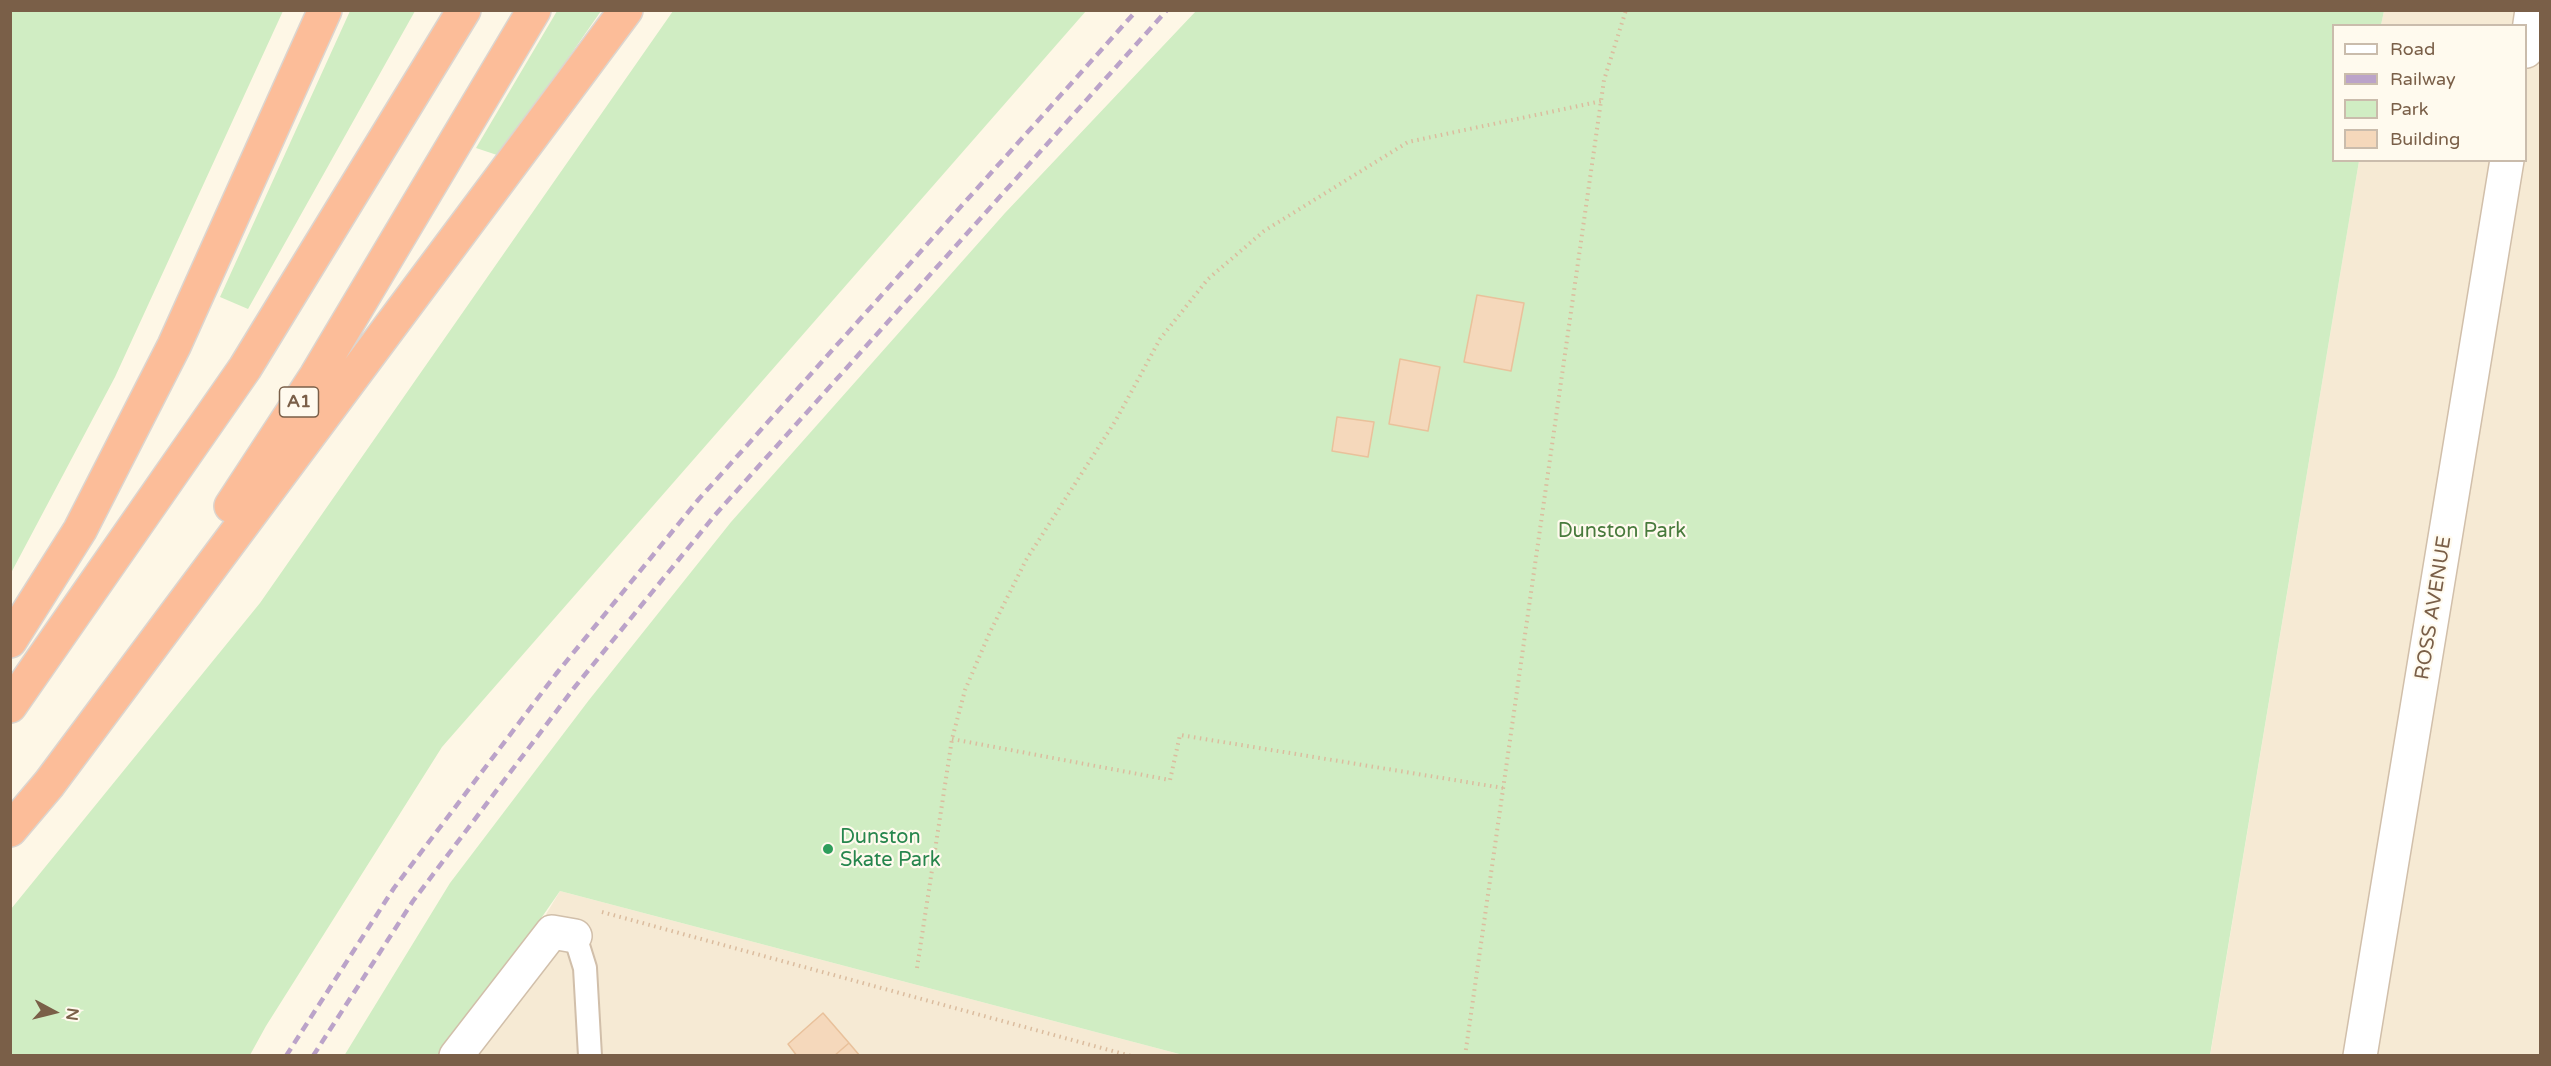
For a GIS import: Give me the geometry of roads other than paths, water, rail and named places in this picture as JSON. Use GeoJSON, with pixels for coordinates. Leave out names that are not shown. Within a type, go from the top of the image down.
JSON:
{"type":"FeatureCollection","features":[{"type":"Feature","properties":{"kind":"highway"},"geometry":{"type":"LineString","coordinates":[[10,641],[80,530],[174,346],[325,10]]}},
{"type":"Feature","properties":{"kind":"highway"},"geometry":{"type":"LineString","coordinates":[[10,706],[245,368],[464,10]]}},
{"type":"Feature","properties":{"kind":"highway","name":"A1"},"geometry":{"type":"LineString","coordinates":[[10,830],[49,784],[316,376],[534,10]]}},
{"type":"Feature","properties":{"kind":"highway"},"geometry":{"type":"LineString","coordinates":[[49,784],[626,10]]}},
{"type":"Feature","properties":{"kind":"street"},"geometry":{"type":"LineString","coordinates":[[2527,44],[2532,10]]}},
{"type":"Feature","properties":{"kind":"street","name":"ROSS AVENUE"},"geometry":{"type":"LineString","coordinates":[[2360,1056],[2507,162]]}},
{"type":"Feature","properties":{"kind":"street"},"geometry":{"type":"LineString","coordinates":[[456,1056],[552,932],[574,936]]}},
{"type":"Feature","properties":{"kind":"lane"},"geometry":{"type":"LineString","coordinates":[[574,936],[585,968],[590,1056]]}},
{"type":"Feature","properties":{"kind":"railway"},"geometry":{"type":"LineString","coordinates":[[286,1056],[394,888],[556,674],[698,500],[1137,10]]}},
{"type":"Feature","properties":{"kind":"railway"},"geometry":{"type":"LineString","coordinates":[[313,1056],[413,901],[574,688],[715,515],[1167,10]]}},
{"type":"Feature","properties":{"kind":"place","name":"Dunston Skate Park"},"geometry":{"type":"Point","coordinates":[828,849]}},
{"type":"Feature","properties":{"kind":"park label","name":"Dunston Park"},"geometry":{"type":"Point","coordinates":[1622,532]}}]}
